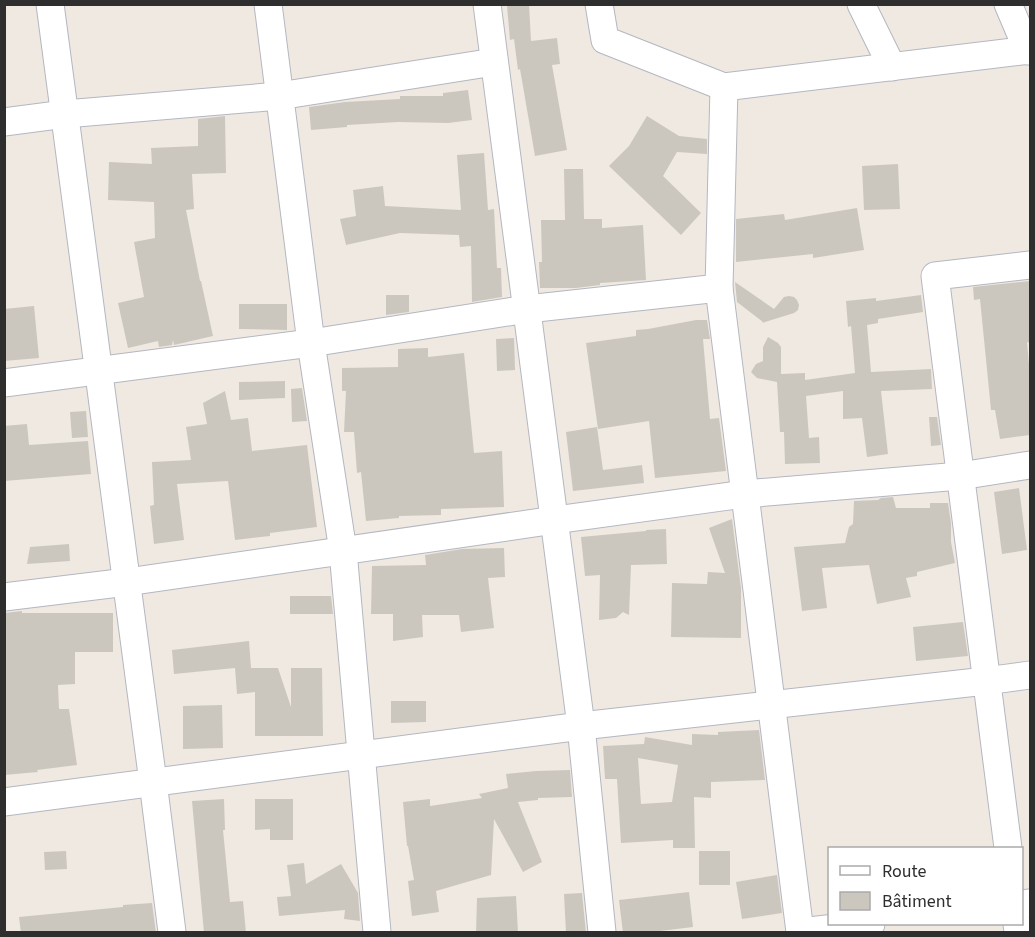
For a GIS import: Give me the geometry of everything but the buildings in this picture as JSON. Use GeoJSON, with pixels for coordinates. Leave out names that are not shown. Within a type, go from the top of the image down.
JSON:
{"type":"FeatureCollection","features":[{"type":"Feature","properties":{"kind":"street"},"geometry":{"type":"LineString","coordinates":[[50,4],[172,933]]}},
{"type":"Feature","properties":{"kind":"street"},"geometry":{"type":"LineString","coordinates":[[268,4],[311,343],[343,551],[377,933]]}},
{"type":"Feature","properties":{"kind":"street"},"geometry":{"type":"LineString","coordinates":[[487,4],[581,726],[602,933]]}},
{"type":"Feature","properties":{"kind":"street"},"geometry":{"type":"LineString","coordinates":[[599,4],[605,40],[724,87],[1029,50],[1008,4]]}},
{"type":"Feature","properties":{"kind":"street"},"geometry":{"type":"LineString","coordinates":[[861,4],[892,67]]}},
{"type":"Feature","properties":{"kind":"street"},"geometry":{"type":"LineString","coordinates":[[4,122],[65,114],[279,96],[494,62]]}},
{"type":"Feature","properties":{"kind":"street"},"geometry":{"type":"LineString","coordinates":[[724,87],[718,288],[800,933],[863,925]]}},
{"type":"Feature","properties":{"kind":"street"},"geometry":{"type":"LineString","coordinates":[[1008,847],[935,276],[1030,265]]}},
{"type":"Feature","properties":{"kind":"street"},"geometry":{"type":"LineString","coordinates":[[4,383],[311,343],[527,309],[718,288]]}},
{"type":"Feature","properties":{"kind":"street"},"geometry":{"type":"LineString","coordinates":[[4,597],[127,582],[744,494],[960,476],[1030,465]]}},
{"type":"Feature","properties":{"kind":"street"},"geometry":{"type":"LineString","coordinates":[[4,802],[581,726],[1030,675]]}}]}
